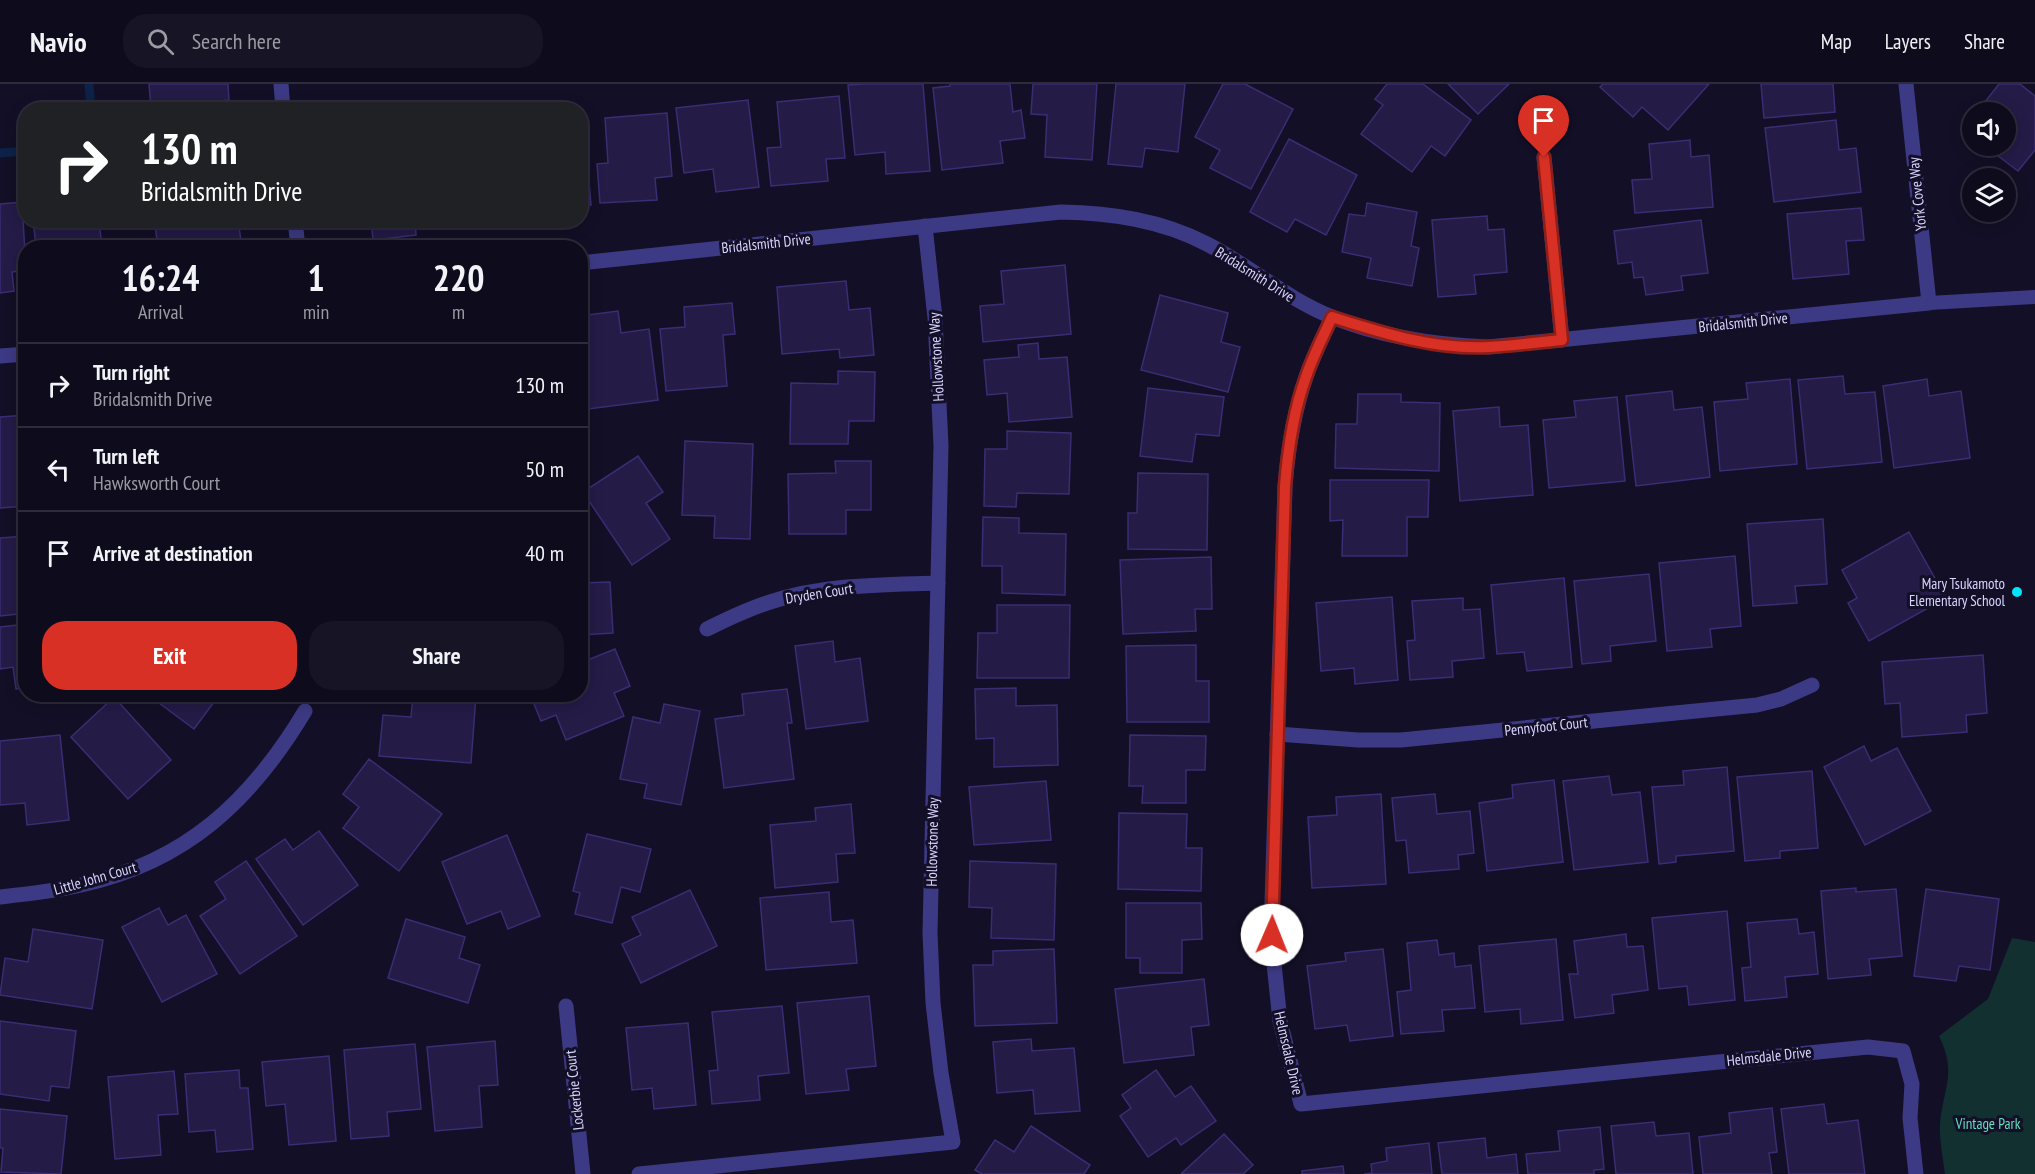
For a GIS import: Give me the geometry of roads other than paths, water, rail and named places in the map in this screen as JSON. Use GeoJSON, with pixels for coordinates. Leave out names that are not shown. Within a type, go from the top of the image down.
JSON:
{"type":"FeatureCollection","features":[{"type":"Feature","properties":{"kind":"street"},"geometry":{"type":"LineString","coordinates":[[281,84],[282,102]]}},
{"type":"Feature","properties":{"kind":"street","name":"York Cove Way"},"geometry":{"type":"LineString","coordinates":[[1906,84],[1929,303]]}},
{"type":"Feature","properties":{"kind":"street"},"geometry":{"type":"LineString","coordinates":[[1544,157],[1562,340]]}},
{"type":"Feature","properties":{"kind":"street","name":"Bridalsmith Drive"},"geometry":{"type":"LineString","coordinates":[[588,262],[925,225],[1061,212],[1099,213],[1136,219],[1172,229],[1206,243],[1298,300],[1332,317],[1387,335],[1454,346],[1488,347],[1929,303]]}},
{"type":"Feature","properties":{"kind":"street","name":"Hollowstone Way"},"geometry":{"type":"LineString","coordinates":[[639,1174],[953,1142],[941,1073],[933,1003],[930,933],[941,446],[934,318],[925,225]]}},
{"type":"Feature","properties":{"kind":"street","name":"Helmsdale Drive"},"geometry":{"type":"LineString","coordinates":[[1332,317],[1306,376],[1295,413],[1285,486],[1272,935],[1281,1021],[1301,1104],[1868,1047],[1903,1051],[1912,1084],[1911,1118],[1916,1174]]}},
{"type":"Feature","properties":{"kind":"street"},"geometry":{"type":"LineString","coordinates":[[0,356],[18,355]]}},
{"type":"Feature","properties":{"kind":"street","name":"Dryden Court"},"geometry":{"type":"LineString","coordinates":[[707,629],[741,612],[772,601],[806,593],[844,587],[938,583]]}},
{"type":"Feature","properties":{"kind":"street","name":"Pennyfoot Court"},"geometry":{"type":"LineString","coordinates":[[1277,734],[1358,740],[1401,740],[1757,705],[1781,699],[1812,685]]}},
{"type":"Feature","properties":{"kind":"street","name":"Little John Court"},"geometry":{"type":"LineString","coordinates":[[0,897],[82,885],[115,876],[148,863],[178,847],[233,806],[260,778],[283,747],[305,711]]}},
{"type":"Feature","properties":{"kind":"street","name":"Lockerbie Court"},"geometry":{"type":"LineString","coordinates":[[566,1006],[583,1174]]}},
{"type":"Feature","properties":{"kind":"lane"},"geometry":{"type":"LineString","coordinates":[[1929,303],[2035,297]]}},
{"type":"Feature","properties":{"kind":"waterway"},"geometry":{"type":"LineString","coordinates":[[89,84],[90,102]]}},
{"type":"Feature","properties":{"kind":"waterway"},"geometry":{"type":"LineString","coordinates":[[0,153],[18,152]]}},
{"type":"Feature","properties":{"kind":"place","name":"Mary Tsukamoto Elementary School"},"geometry":{"type":"Point","coordinates":[2017,592]}},
{"type":"Feature","properties":{"kind":"park label","name":"Vintage Park"},"geometry":{"type":"Point","coordinates":[1988,1123]}}]}
